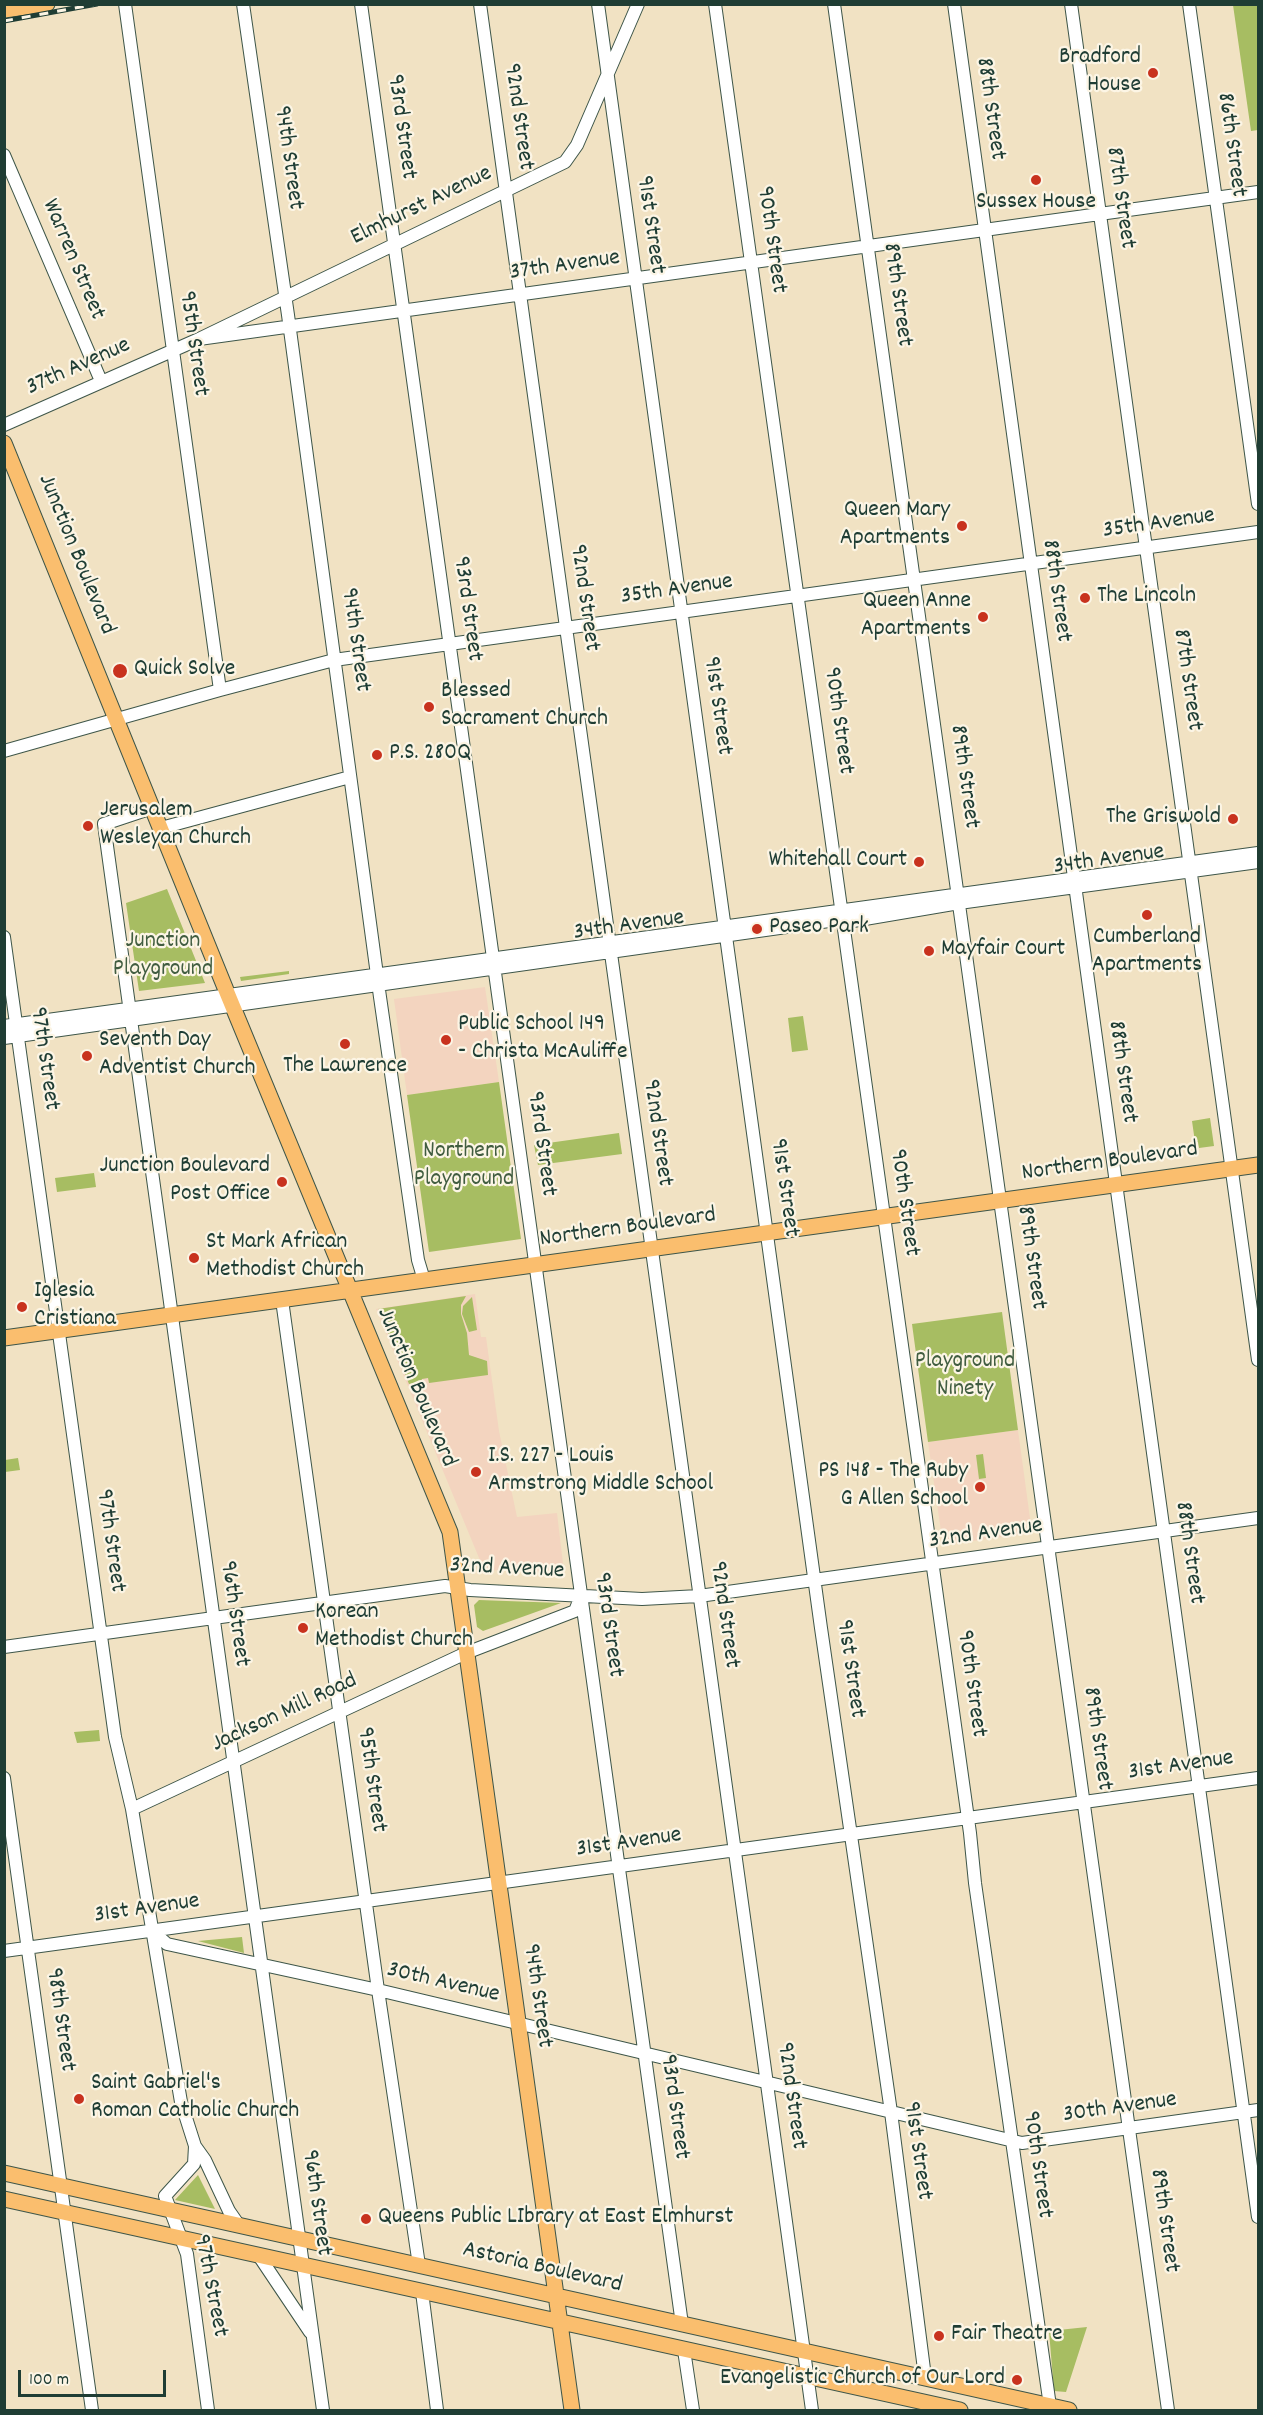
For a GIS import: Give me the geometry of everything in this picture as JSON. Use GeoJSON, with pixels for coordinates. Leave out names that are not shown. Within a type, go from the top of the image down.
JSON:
{"type":"FeatureCollection","features":[{"type":"Feature","properties":{"kind":"main road"},"geometry":{"type":"LineString","coordinates":[[4,10],[47,4]]}},
{"type":"Feature","properties":{"kind":"main road","name":"Junction Boulevard"},"geometry":{"type":"LineString","coordinates":[[4,443],[230,1000],[450,1532],[458,1588]]}},
{"type":"Feature","properties":{"kind":"main road","name":"Northern Boulevard"},"geometry":{"type":"LineString","coordinates":[[4,1338],[1258,1165]]}},
{"type":"Feature","properties":{"kind":"main road","name":"94th Street"},"geometry":{"type":"LineString","coordinates":[[458,1588],[572,2410]]}},
{"type":"Feature","properties":{"kind":"main road","name":"Astoria Boulevard"},"geometry":{"type":"LineString","coordinates":[[4,2173],[1069,2410]]}},
{"type":"Feature","properties":{"kind":"main road","name":"Astoria Boulevard"},"geometry":{"type":"LineString","coordinates":[[4,2199],[684,2350],[933,2408],[960,2410]]}},
{"type":"Feature","properties":{"kind":"street","name":"95th Street"},"geometry":{"type":"LineString","coordinates":[[125,4],[220,690]]}},
{"type":"Feature","properties":{"kind":"street","name":"94th Street"},"geometry":{"type":"LineString","coordinates":[[243,4],[377,979],[418,1260],[424,1280]]}},
{"type":"Feature","properties":{"kind":"street","name":"93rd Street"},"geometry":{"type":"LineString","coordinates":[[361,4],[682,2324]]}},
{"type":"Feature","properties":{"kind":"street","name":"92nd Street"},"geometry":{"type":"LineString","coordinates":[[480,4],[812,2410]]}},
{"type":"Feature","properties":{"kind":"street","name":"91st Street"},"geometry":{"type":"LineString","coordinates":[[598,4],[815,1580],[891,2112],[925,2377]]}},
{"type":"Feature","properties":{"kind":"street","name":"Elmhurst Avenue"},"geometry":{"type":"LineString","coordinates":[[172,350],[565,162],[577,145],[638,4]]}},
{"type":"Feature","properties":{"kind":"street","name":"90th Street"},"geometry":{"type":"LineString","coordinates":[[716,4],[1011,2141],[1050,2406]]}},
{"type":"Feature","properties":{"kind":"street","name":"89th Street"},"geometry":{"type":"LineString","coordinates":[[834,4],[1168,2410]]}},
{"type":"Feature","properties":{"kind":"street","name":"88th Street"},"geometry":{"type":"LineString","coordinates":[[954,4],[1258,2217]]}},
{"type":"Feature","properties":{"kind":"street","name":"87th Street"},"geometry":{"type":"LineString","coordinates":[[1071,4],[1258,1360]]}},
{"type":"Feature","properties":{"kind":"street","name":"86th Street"},"geometry":{"type":"LineString","coordinates":[[1189,4],[1258,504]]}},
{"type":"Feature","properties":{"kind":"street","name":"Warren Street"},"geometry":{"type":"LineString","coordinates":[[4,155],[101,381]]}},
{"type":"Feature","properties":{"kind":"street","name":"37th Avenue"},"geometry":{"type":"LineString","coordinates":[[199,339],[1258,192]]}},
{"type":"Feature","properties":{"kind":"street","name":"37th Avenue"},"geometry":{"type":"LineString","coordinates":[[4,425],[172,350]]}},
{"type":"Feature","properties":{"kind":"street","name":"35th Avenue"},"geometry":{"type":"LineString","coordinates":[[4,751],[334,660],[1258,532]]}},
{"type":"Feature","properties":{"kind":"street"},"geometry":{"type":"LineString","coordinates":[[161,828],[350,777]]}},
{"type":"Feature","properties":{"kind":"street","name":"96th Street"},"geometry":{"type":"LineString","coordinates":[[152,808],[104,824],[323,2410]]}},
{"type":"Feature","properties":{"kind":"street","name":"34th Avenue"},"geometry":{"type":"LineString","coordinates":[[4,1038],[13,1029],[129,1015],[1189,867],[1258,853]]}},
{"type":"Feature","properties":{"kind":"street","name":"34th Avenue"},"geometry":{"type":"LineString","coordinates":[[1189,867],[1258,862]]}},
{"type":"Feature","properties":{"kind":"street","name":"97th Street"},"geometry":{"type":"LineString","coordinates":[[4,937],[13,1029],[59,1330],[115,1737],[132,1809],[181,2102],[195,2146],[205,2160],[229,2211],[238,2224]]}},
{"type":"Feature","properties":{"kind":"street","name":"95th Street"},"geometry":{"type":"LineString","coordinates":[[282,1300],[365,1901],[419,2265]]}},
{"type":"Feature","properties":{"kind":"street","name":"32nd Avenue"},"geometry":{"type":"LineString","coordinates":[[4,1647],[445,1586],[651,1600],[699,1596],[1258,1518]]}},
{"type":"Feature","properties":{"kind":"street","name":"Jackson Mill Road"},"geometry":{"type":"LineString","coordinates":[[132,1809],[466,1653],[575,1611],[581,1595]]}},
{"type":"Feature","properties":{"kind":"street","name":"98th Street"},"geometry":{"type":"LineString","coordinates":[[4,1778],[92,2410]]}},
{"type":"Feature","properties":{"kind":"street","name":"31st Avenue"},"geometry":{"type":"LineString","coordinates":[[4,1951],[1258,1778]]}},
{"type":"Feature","properties":{"kind":"street","name":"30th Avenue"},"geometry":{"type":"LineString","coordinates":[[152,1931],[167,1944],[378,1990],[1022,2143],[1258,2110]]}},
{"type":"Feature","properties":{"kind":"street","name":"97th Street"},"geometry":{"type":"LineString","coordinates":[[195,2146],[194,2164],[165,2196],[187,2254],[208,2410]]}},
{"type":"Feature","properties":{"kind":"street"},"geometry":{"type":"LineString","coordinates":[[259,2256],[313,2336]]}},
{"type":"Feature","properties":{"kind":"street"},"geometry":{"type":"LineString","coordinates":[[422,2292],[437,2410]]}},
{"type":"Feature","properties":{"kind":"street"},"geometry":{"type":"LineString","coordinates":[[684,2350],[693,2410]]}},
{"type":"Feature","properties":{"kind":"shaded area","name":"Public School 149 - Christa McAuliffe"},"geometry":{"type":"Polygon","coordinates":[[[485,987],[499,1082],[407,1095],[394,999],[485,987]]]}},
{"type":"Feature","properties":{"kind":"shaded area","name":"I.S. 227 - Louis Armstrong Middle School"},"geometry":{"type":"Polygon","coordinates":[[[475,1294],[481,1337],[486,1337],[499,1431],[517,1517],[557,1513],[564,1572],[484,1570],[376,1309],[475,1294]]]}},
{"type":"Feature","properties":{"kind":"shaded area","name":"PS 148 - The Ruby G Allen School"},"geometry":{"type":"Polygon","coordinates":[[[1018,1430],[1032,1533],[943,1545],[928,1442],[1018,1430]]]}},
{"type":"Feature","properties":{"kind":"green space"},"geometry":{"type":"Polygon","coordinates":[[[1233,5],[1258,5],[1258,130],[1251,131],[1233,5]]]}},
{"type":"Feature","properties":{"kind":"green space","name":"Junction Playground"},"geometry":{"type":"Polygon","coordinates":[[[167,889],[205,983],[139,991],[126,903],[167,889]]]}},
{"type":"Feature","properties":{"kind":"green space"},"geometry":{"type":"Polygon","coordinates":[[[289,971],[289,974],[241,981],[240,977],[289,971]]]}},
{"type":"Feature","properties":{"kind":"green space"},"geometry":{"type":"Polygon","coordinates":[[[803,1016],[808,1050],[792,1052],[788,1018],[803,1016]]]}},
{"type":"Feature","properties":{"kind":"green space","name":"Northern Playground"},"geometry":{"type":"Polygon","coordinates":[[[499,1082],[521,1239],[429,1252],[407,1095],[499,1082]]]}},
{"type":"Feature","properties":{"kind":"green space"},"geometry":{"type":"Polygon","coordinates":[[[1210,1118],[1214,1146],[1199,1148],[1198,1142],[1195,1142],[1192,1121],[1210,1118]]]}},
{"type":"Feature","properties":{"kind":"green space"},"geometry":{"type":"Polygon","coordinates":[[[619,1133],[622,1154],[538,1165],[534,1145],[619,1133]]]}},
{"type":"Feature","properties":{"kind":"green space"},"geometry":{"type":"Polygon","coordinates":[[[94,1173],[96,1187],[57,1192],[55,1178],[94,1173]]]}},
{"type":"Feature","properties":{"kind":"green space"},"geometry":{"type":"Polygon","coordinates":[[[466,1296],[461,1305],[461,1314],[467,1333],[469,1355],[487,1361],[488,1375],[429,1383],[428,1378],[422,1379],[422,1382],[409,1384],[378,1309],[466,1296]]]}},
{"type":"Feature","properties":{"kind":"green space"},"geometry":{"type":"Polygon","coordinates":[[[472,1297],[477,1330],[469,1332],[462,1314],[463,1306],[472,1297]]]}},
{"type":"Feature","properties":{"kind":"green space","name":"Playground Ninety"},"geometry":{"type":"Polygon","coordinates":[[[1002,1312],[1018,1430],[928,1442],[912,1324],[1002,1312]]]}},
{"type":"Feature","properties":{"kind":"green space"},"geometry":{"type":"Polygon","coordinates":[[[983,1454],[986,1478],[979,1479],[976,1455],[983,1454]]]}},
{"type":"Feature","properties":{"kind":"green space"},"geometry":{"type":"Polygon","coordinates":[[[18,1458],[20,1470],[5,1472],[5,1460],[18,1458]]]}},
{"type":"Feature","properties":{"kind":"green space"},"geometry":{"type":"Polygon","coordinates":[[[479,1600],[561,1603],[483,1631],[477,1627],[474,1605],[479,1600]]]}},
{"type":"Feature","properties":{"kind":"green space"},"geometry":{"type":"Polygon","coordinates":[[[99,1730],[100,1741],[77,1743],[74,1732],[99,1730]]]}},
{"type":"Feature","properties":{"kind":"green space"},"geometry":{"type":"Polygon","coordinates":[[[242,1937],[244,1953],[198,1941],[242,1937]]]}},
{"type":"Feature","properties":{"kind":"green space"},"geometry":{"type":"Polygon","coordinates":[[[198,2175],[215,2209],[175,2200],[198,2175]]]}},
{"type":"Feature","properties":{"kind":"green space"},"geometry":{"type":"Polygon","coordinates":[[[1087,2327],[1066,2392],[1054,2391],[1049,2331],[1087,2327]]]}},
{"type":"Feature","properties":{"kind":"railway"},"geometry":{"type":"LineString","coordinates":[[4,21],[97,4]]}},
{"type":"Feature","properties":{"kind":"place","name":"Bradford House"},"geometry":{"type":"Point","coordinates":[1153,73]}},
{"type":"Feature","properties":{"kind":"place","name":"Sussex House"},"geometry":{"type":"Point","coordinates":[1036,180]}},
{"type":"Feature","properties":{"kind":"place","name":"Queen Mary Apartments"},"geometry":{"type":"Point","coordinates":[962,526]}},
{"type":"Feature","properties":{"kind":"place","name":"The Lincoln"},"geometry":{"type":"Point","coordinates":[1085,598]}},
{"type":"Feature","properties":{"kind":"place","name":"Queen Anne Apartments"},"geometry":{"type":"Point","coordinates":[983,617]}},
{"type":"Feature","properties":{"kind":"place","name":"Quick Solve"},"geometry":{"type":"Point","coordinates":[120,671]}},
{"type":"Feature","properties":{"kind":"place","name":"Blessed Sacrament Church"},"geometry":{"type":"Point","coordinates":[429,707]}},
{"type":"Feature","properties":{"kind":"place","name":"P.S. 280Q"},"geometry":{"type":"Point","coordinates":[377,755]}},
{"type":"Feature","properties":{"kind":"place","name":"The Griswold"},"geometry":{"type":"Point","coordinates":[1233,819]}},
{"type":"Feature","properties":{"kind":"place","name":"Jerusalem Wesleyan Church"},"geometry":{"type":"Point","coordinates":[88,826]}},
{"type":"Feature","properties":{"kind":"place","name":"Whitehall Court"},"geometry":{"type":"Point","coordinates":[919,862]}},
{"type":"Feature","properties":{"kind":"place","name":"Cumberland Apartments"},"geometry":{"type":"Point","coordinates":[1147,915]}},
{"type":"Feature","properties":{"kind":"place","name":"Paseo Park"},"geometry":{"type":"Point","coordinates":[757,929]}},
{"type":"Feature","properties":{"kind":"place","name":"Mayfair Court"},"geometry":{"type":"Point","coordinates":[929,951]}},
{"type":"Feature","properties":{"kind":"place","name":"Public School 149 - Christa McAuliffe"},"geometry":{"type":"Point","coordinates":[446,1040]}},
{"type":"Feature","properties":{"kind":"place","name":"The Lawrence"},"geometry":{"type":"Point","coordinates":[345,1044]}},
{"type":"Feature","properties":{"kind":"place","name":"Seventh Day Adventist Church"},"geometry":{"type":"Point","coordinates":[87,1056]}},
{"type":"Feature","properties":{"kind":"place","name":"Junction Boulevard Post Office"},"geometry":{"type":"Point","coordinates":[282,1182]}},
{"type":"Feature","properties":{"kind":"place","name":"St Mark African Methodist Church"},"geometry":{"type":"Point","coordinates":[194,1258]}},
{"type":"Feature","properties":{"kind":"place","name":"Iglesia Cristiana"},"geometry":{"type":"Point","coordinates":[22,1307]}},
{"type":"Feature","properties":{"kind":"place","name":"I.S. 227 - Louis Armstrong Middle School"},"geometry":{"type":"Point","coordinates":[476,1472]}},
{"type":"Feature","properties":{"kind":"place","name":"PS 148 - The Ruby G Allen School"},"geometry":{"type":"Point","coordinates":[980,1487]}},
{"type":"Feature","properties":{"kind":"place","name":"Korean Methodist Church"},"geometry":{"type":"Point","coordinates":[303,1628]}},
{"type":"Feature","properties":{"kind":"place","name":"Saint Gabriel's Roman Catholic Church"},"geometry":{"type":"Point","coordinates":[79,2099]}},
{"type":"Feature","properties":{"kind":"place","name":"Queens Public LIbrary at East Elmhurst"},"geometry":{"type":"Point","coordinates":[366,2219]}},
{"type":"Feature","properties":{"kind":"place","name":"Fair Theatre"},"geometry":{"type":"Point","coordinates":[939,2336]}},
{"type":"Feature","properties":{"kind":"place","name":"Evangelistic Church of Our Lord"},"geometry":{"type":"Point","coordinates":[1017,2380]}}]}
